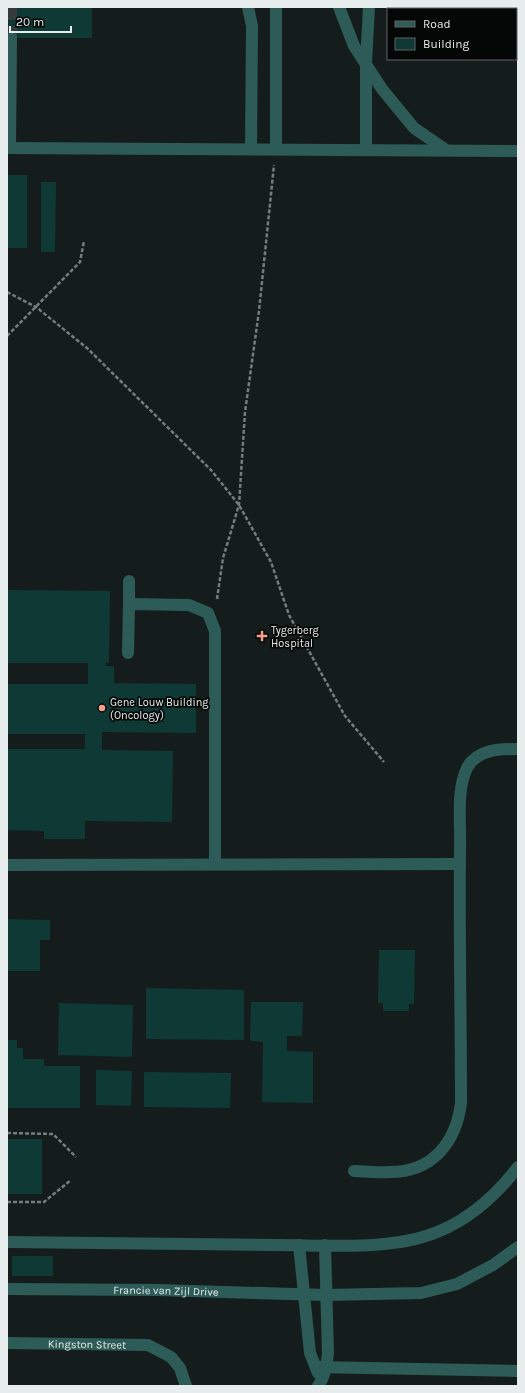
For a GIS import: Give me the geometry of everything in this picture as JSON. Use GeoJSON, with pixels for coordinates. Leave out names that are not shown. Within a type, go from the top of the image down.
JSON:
{"type":"FeatureCollection","features":[{"type":"Feature","properties":{"kind":"street"},"geometry":{"type":"LineString","coordinates":[[248,7],[252,26],[251,149]]}},
{"type":"Feature","properties":{"kind":"street"},"geometry":{"type":"LineString","coordinates":[[276,7],[276,149]]}},
{"type":"Feature","properties":{"kind":"street"},"geometry":{"type":"LineString","coordinates":[[339,7],[354,46],[382,89],[414,128],[446,150]]}},
{"type":"Feature","properties":{"kind":"street"},"geometry":{"type":"LineString","coordinates":[[366,149],[366,63],[369,7]]}},
{"type":"Feature","properties":{"kind":"street"},"geometry":{"type":"LineString","coordinates":[[11,38],[8,148],[518,151]]}},
{"type":"Feature","properties":{"kind":"street"},"geometry":{"type":"LineString","coordinates":[[128,653],[129,581]]}},
{"type":"Feature","properties":{"kind":"street"},"geometry":{"type":"LineString","coordinates":[[129,604],[189,605],[208,614],[215,632],[215,864]]}},
{"type":"Feature","properties":{"kind":"street"},"geometry":{"type":"LineString","coordinates":[[354,1171],[392,1172],[427,1163],[442,1151],[452,1137],[459,1120],[461,1103],[460,864],[462,780],[468,767],[475,758],[484,752],[518,749]]}},
{"type":"Feature","properties":{"kind":"street"},"geometry":{"type":"LineString","coordinates":[[7,865],[460,864]]}},
{"type":"Feature","properties":{"kind":"street"},"geometry":{"type":"LineString","coordinates":[[7,1242],[299,1245],[397,1243],[440,1231],[464,1219],[489,1200],[518,1167]]}},
{"type":"Feature","properties":{"kind":"street"},"geometry":{"type":"LineString","coordinates":[[299,1245],[310,1353],[321,1367]]}},
{"type":"Feature","properties":{"kind":"street"},"geometry":{"type":"LineString","coordinates":[[320,1384],[321,1367],[328,1353],[325,1295],[325,1245]]}},
{"type":"Feature","properties":{"kind":"street","name":"Francie van Zijl Drive"},"geometry":{"type":"LineString","coordinates":[[7,1289],[158,1290],[325,1295],[414,1294],[439,1290],[457,1284],[493,1265],[518,1247]]}},
{"type":"Feature","properties":{"kind":"street","name":"Kingston Street"},"geometry":{"type":"LineString","coordinates":[[7,1343],[141,1344],[154,1347],[166,1353],[180,1368],[186,1386]]}},
{"type":"Feature","properties":{"kind":"street"},"geometry":{"type":"LineString","coordinates":[[321,1367],[518,1371]]}},
{"type":"Feature","properties":{"kind":"path"},"geometry":{"type":"LineString","coordinates":[[208,614],[217,600],[223,558],[239,505],[245,412],[267,249],[276,149]]}},
{"type":"Feature","properties":{"kind":"path"},"geometry":{"type":"LineString","coordinates":[[7,336],[80,262],[84,241]]}},
{"type":"Feature","properties":{"kind":"path"},"geometry":{"type":"LineString","coordinates":[[7,292],[36,307],[87,348],[211,470],[239,505],[271,562],[289,615],[341,709],[384,762]]}},
{"type":"Feature","properties":{"kind":"path"},"geometry":{"type":"LineString","coordinates":[[7,1133],[53,1134],[76,1157]]}},
{"type":"Feature","properties":{"kind":"path"},"geometry":{"type":"LineString","coordinates":[[7,1202],[44,1202],[71,1180]]}},
{"type":"Feature","properties":{"kind":"building"},"geometry":{"type":"Polygon","coordinates":[[[7,7],[92,7],[92,38],[7,38],[7,7]]]}},
{"type":"Feature","properties":{"kind":"building"},"geometry":{"type":"Polygon","coordinates":[[[7,175],[27,175],[27,248],[7,248],[7,175]]]}},
{"type":"Feature","properties":{"kind":"building"},"geometry":{"type":"Polygon","coordinates":[[[41,182],[56,182],[55,252],[41,252],[41,182]]]}},
{"type":"Feature","properties":{"kind":"building","name":"Gene Louw Building (Oncology)"},"geometry":{"type":"Polygon","coordinates":[[[7,590],[110,591],[109,662],[106,663],[106,666],[114,666],[114,683],[196,684],[196,733],[102,732],[102,750],[173,751],[172,822],[85,821],[85,839],[44,839],[44,831],[7,830],[7,749],[85,749],[85,734],[7,734],[7,684],[88,684],[88,663],[7,663],[7,590]]]}},
{"type":"Feature","properties":{"kind":"building"},"geometry":{"type":"Polygon","coordinates":[[[7,919],[50,920],[50,940],[40,940],[40,971],[7,971],[7,919]]]}},
{"type":"Feature","properties":{"kind":"building"},"geometry":{"type":"Polygon","coordinates":[[[379,950],[415,950],[414,1004],[409,1004],[409,1011],[383,1011],[383,1003],[378,1003],[379,950]]]}},
{"type":"Feature","properties":{"kind":"building"},"geometry":{"type":"Polygon","coordinates":[[[146,988],[244,990],[244,1040],[146,1039],[146,988]]]}},
{"type":"Feature","properties":{"kind":"building"},"geometry":{"type":"Polygon","coordinates":[[[251,1002],[303,1002],[302,1036],[287,1036],[287,1051],[313,1052],[313,1103],[262,1102],[263,1042],[250,1041],[251,1002]]]}},
{"type":"Feature","properties":{"kind":"building"},"geometry":{"type":"Polygon","coordinates":[[[59,1003],[133,1005],[132,1057],[58,1055],[59,1003]]]}},
{"type":"Feature","properties":{"kind":"building"},"geometry":{"type":"Polygon","coordinates":[[[7,1040],[17,1040],[17,1048],[23,1048],[23,1059],[44,1059],[44,1066],[80,1066],[80,1108],[7,1108],[7,1040]]]}},
{"type":"Feature","properties":{"kind":"building"},"geometry":{"type":"Polygon","coordinates":[[[96,1070],[132,1071],[131,1106],[96,1105],[96,1070]]]}},
{"type":"Feature","properties":{"kind":"building"},"geometry":{"type":"Polygon","coordinates":[[[144,1072],[231,1073],[230,1108],[144,1107],[144,1072]]]}},
{"type":"Feature","properties":{"kind":"building"},"geometry":{"type":"Polygon","coordinates":[[[7,1139],[42,1139],[42,1194],[7,1194],[7,1139]]]}},
{"type":"Feature","properties":{"kind":"building"},"geometry":{"type":"Polygon","coordinates":[[[12,1256],[53,1256],[53,1276],[12,1276],[12,1256]]]}},
{"type":"Feature","properties":{"kind":"tunnel"},"geometry":{"type":"LineString","coordinates":[[11,7],[11,38]]}},
{"type":"Feature","properties":{"kind":"place","name":"Tygerberg Hospital"},"geometry":{"type":"Point","coordinates":[262,636]}},
{"type":"Feature","properties":{"kind":"place","name":"Gene Louw Building (Oncology)"},"geometry":{"type":"Point","coordinates":[102,708]}}]}
